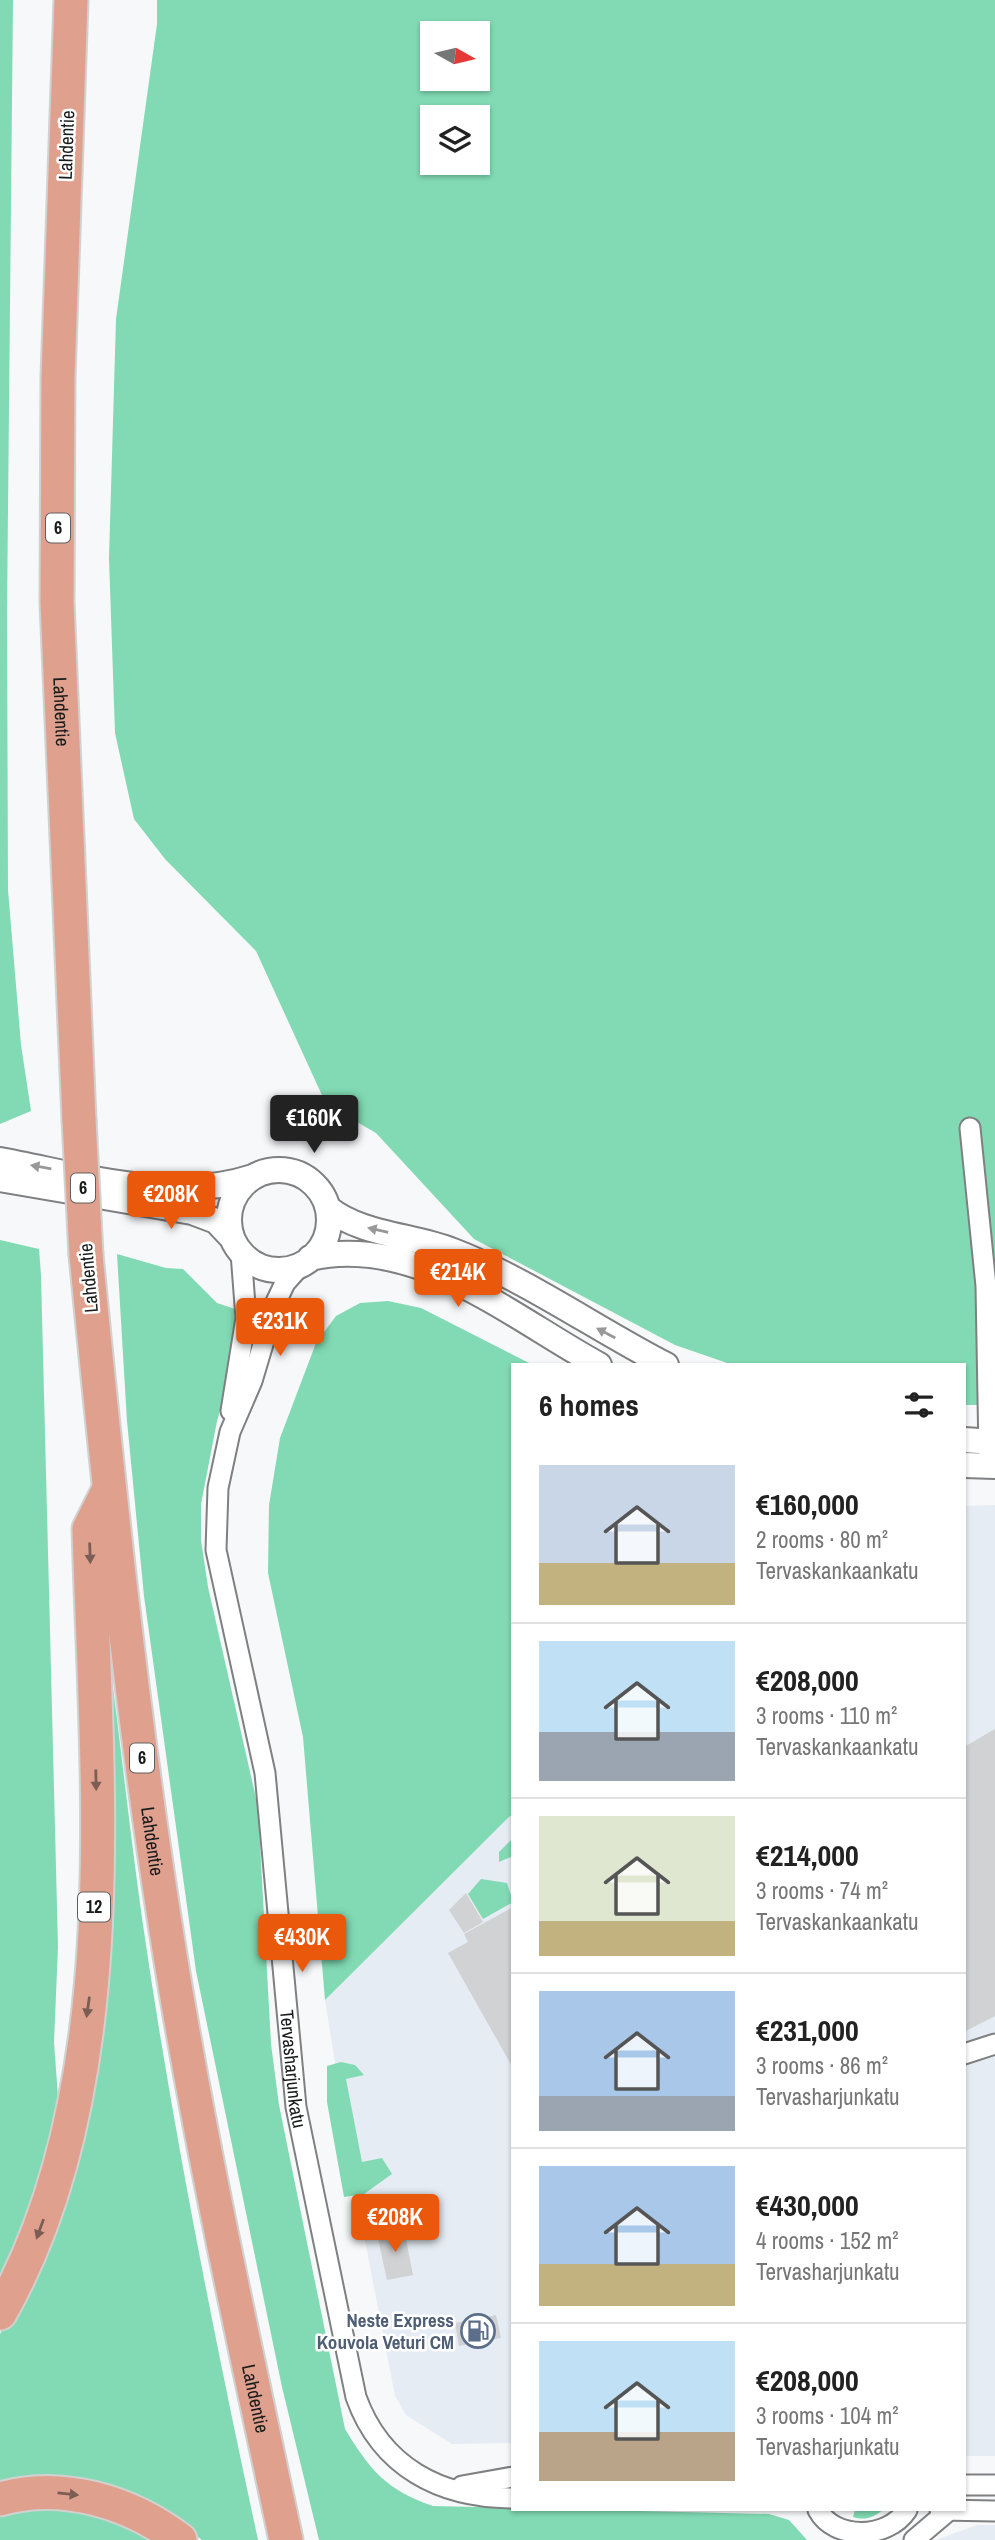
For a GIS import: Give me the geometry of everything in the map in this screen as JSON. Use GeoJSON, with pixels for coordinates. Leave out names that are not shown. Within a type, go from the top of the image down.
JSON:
{"type":"FeatureCollection","features":[{"type":"Feature","properties":{"kind":"highway","name":"Lahdentie"},"geometry":{"type":"LineString","coordinates":[[71,0],[58,377],[57,601],[86,1255],[109,1489],[169,1944],[240,2324],[286,2540]]}},
{"type":"Feature","properties":{"kind":"highway","name":"12"},"geometry":{"type":"LineString","coordinates":[[0,2314],[29,2259],[58,2177],[71,2122],[90,1997],[97,1837],[89,1529],[109,1489]]}},
{"type":"Feature","properties":{"kind":"highway"},"geometry":{"type":"LineString","coordinates":[[0,2499],[35,2493],[61,2493],[103,2500],[138,2514],[180,2540]]}},
{"type":"Feature","properties":{"kind":"street"},"geometry":{"type":"LineString","coordinates":[[970,1128],[986,1286],[986,1456]]}},
{"type":"Feature","properties":{"kind":"street"},"geometry":{"type":"LineString","coordinates":[[0,1160],[172,1189],[207,1189],[269,1170],[286,1170],[303,1175],[316,1185],[328,1208],[346,1222],[453,1251],[505,1275],[600,1331],[662,1363]]}},
{"type":"Feature","properties":{"kind":"street"},"geometry":{"type":"LineString","coordinates":[[237,1245],[229,1220],[232,1203],[240,1188],[253,1177]]}},
{"type":"Feature","properties":{"kind":"street"},"geometry":{"type":"LineString","coordinates":[[0,1179],[192,1212],[216,1222],[256,1264],[272,1270],[290,1269],[319,1251],[328,1234],[328,1208]]}},
{"type":"Feature","properties":{"kind":"street","name":"Tervasharjunkatu"},"geometry":{"type":"LineString","coordinates":[[237,1245],[246,1318],[231,1403],[230,1432],[218,1488],[216,1550],[265,1773],[296,2107],[347,2358],[362,2413],[382,2446],[411,2472],[454,2488],[511,2498]]}},
{"type":"Feature","properties":{"kind":"street"},"geometry":{"type":"LineString","coordinates":[[305,1261],[346,1252],[368,1254],[442,1276],[595,1363]]}},
{"type":"Feature","properties":{"kind":"street","name":"Tervasharjunkatu"},"geometry":{"type":"LineString","coordinates":[[230,1432],[252,1381],[275,1304],[285,1283],[305,1261]]}},
{"type":"Feature","properties":{"kind":"street"},"geometry":{"type":"LineString","coordinates":[[966,1441],[986,1456]]}},
{"type":"Feature","properties":{"kind":"street"},"geometry":{"type":"LineString","coordinates":[[966,2053],[995,2044]]}},
{"type":"Feature","properties":{"kind":"street"},"geometry":{"type":"LineString","coordinates":[[454,2488],[511,2477]]}},
{"type":"Feature","properties":{"kind":"street"},"geometry":{"type":"LineString","coordinates":[[966,2485],[995,2486]]}},
{"type":"Feature","properties":{"kind":"street"},"geometry":{"type":"LineString","coordinates":[[966,2510],[995,2511]]}},
{"type":"Feature","properties":{"kind":"street"},"geometry":{"type":"LineString","coordinates":[[817,2514],[837,2532],[852,2538],[868,2538],[882,2537],[906,2511]]}},
{"type":"Feature","properties":{"kind":"street"},"geometry":{"type":"LineString","coordinates":[[914,2540],[937,2511]]}},
{"type":"Feature","properties":{"kind":"street"},"geometry":{"type":"LineString","coordinates":[[817,2514],[832,2540]]}},
{"type":"Feature","properties":{"kind":"shaded area"},"geometry":{"type":"Polygon","coordinates":[[[995,1505],[995,2456],[966,2456],[966,1506],[995,1505]]]}},
{"type":"Feature","properties":{"kind":"shaded area"},"geometry":{"type":"Polygon","coordinates":[[[511,1815],[511,2443],[452,2444],[406,2415],[395,2396],[357,2199],[325,2000],[511,1815]]]}},
{"type":"Feature","properties":{"kind":"shaded area"},"geometry":{"type":"Polygon","coordinates":[[[977,2525],[995,2525],[995,2540],[936,2540],[977,2525]]]}},
{"type":"Feature","properties":{"kind":"green space"},"geometry":{"type":"Polygon","coordinates":[[[0,0],[13,0],[7,612],[8,890],[21,1045],[31,1111],[0,1124],[0,0]]]}},
{"type":"Feature","properties":{"kind":"green space"},"geometry":{"type":"Polygon","coordinates":[[[157,0],[995,0],[995,1405],[966,1405],[966,1363],[727,1363],[675,1345],[474,1239],[376,1133],[326,1104],[256,951],[165,859],[134,819],[115,733],[109,558],[116,319],[157,24],[157,0]]]}},
{"type":"Feature","properties":{"kind":"green space"},"geometry":{"type":"Polygon","coordinates":[[[0,1240],[39,1249],[41,1275],[58,1947],[54,2042],[58,2097],[44,2170],[0,2286],[0,1240]]]}},
{"type":"Feature","properties":{"kind":"green space"},"geometry":{"type":"Polygon","coordinates":[[[117,1254],[166,1268],[183,1269],[217,1303],[238,1310],[233,1367],[217,1421],[201,1504],[201,1540],[208,1587],[258,1807],[271,2044],[279,2105],[345,2429],[381,2477],[403,2493],[433,2506],[511,2508],[511,2511],[769,2514],[789,2520],[807,2540],[319,2540],[282,2387],[196,1971],[144,1596],[127,1421],[117,1254]]]}},
{"type":"Feature","properties":{"kind":"green space"},"geometry":{"type":"Polygon","coordinates":[[[388,1301],[421,1308],[529,1363],[511,1363],[511,1815],[325,2000],[303,1737],[268,1573],[269,1505],[280,1438],[316,1343],[336,1316],[360,1303],[388,1301]]]}},
{"type":"Feature","properties":{"kind":"green space"},"geometry":{"type":"Polygon","coordinates":[[[111,1672],[143,1925],[167,2079],[210,2310],[258,2540],[202,2540],[179,2523],[0,2487],[0,2334],[25,2292],[60,2210],[106,1673],[111,1672]]]}},
{"type":"Feature","properties":{"kind":"green space"},"geometry":{"type":"Polygon","coordinates":[[[511,1840],[511,1857],[499,1862],[499,1852],[511,1840]]]}},
{"type":"Feature","properties":{"kind":"green space"},"geometry":{"type":"Polygon","coordinates":[[[481,1879],[507,1883],[511,1903],[483,1919],[468,1894],[481,1879]]]}},
{"type":"Feature","properties":{"kind":"green space"},"geometry":{"type":"Polygon","coordinates":[[[341,2062],[355,2065],[364,2075],[346,2079],[362,2162],[382,2158],[392,2174],[364,2194],[344,2197],[327,2102],[327,2066],[341,2062]]]}},
{"type":"Feature","properties":{"kind":"green space"},"geometry":{"type":"Polygon","coordinates":[[[26,2506],[93,2509],[158,2540],[0,2540],[0,2513],[26,2506]]]}},
{"type":"Feature","properties":{"kind":"green space"},"geometry":{"type":"Polygon","coordinates":[[[855,2511],[881,2511],[861,2519],[853,2517],[855,2511]]]}},
{"type":"Feature","properties":{"kind":"building"},"geometry":{"type":"Polygon","coordinates":[[[995,1729],[995,2016],[966,2031],[966,1746],[995,1729]]]}},
{"type":"Feature","properties":{"kind":"building"},"geometry":{"type":"Polygon","coordinates":[[[466,1893],[483,1922],[464,1933],[449,1910],[466,1893]]]}},
{"type":"Feature","properties":{"kind":"building"},"geometry":{"type":"Polygon","coordinates":[[[511,1908],[511,2064],[448,1953],[468,1942],[464,1934],[511,1908]]]}},
{"type":"Feature","properties":{"kind":"building"},"geometry":{"type":"Polygon","coordinates":[[[404,2229],[413,2275],[387,2280],[377,2234],[404,2229]]]}},
{"type":"Feature","properties":{"kind":"building"},"geometry":{"type":"Polygon","coordinates":[[[496,2315],[501,2338],[459,2346],[455,2323],[496,2315]]]}},
{"type":"Feature","properties":{"kind":"place","name":"Neste Express Kouvola Veturi CM"},"geometry":{"type":"Point","coordinates":[478,2331]}}]}
